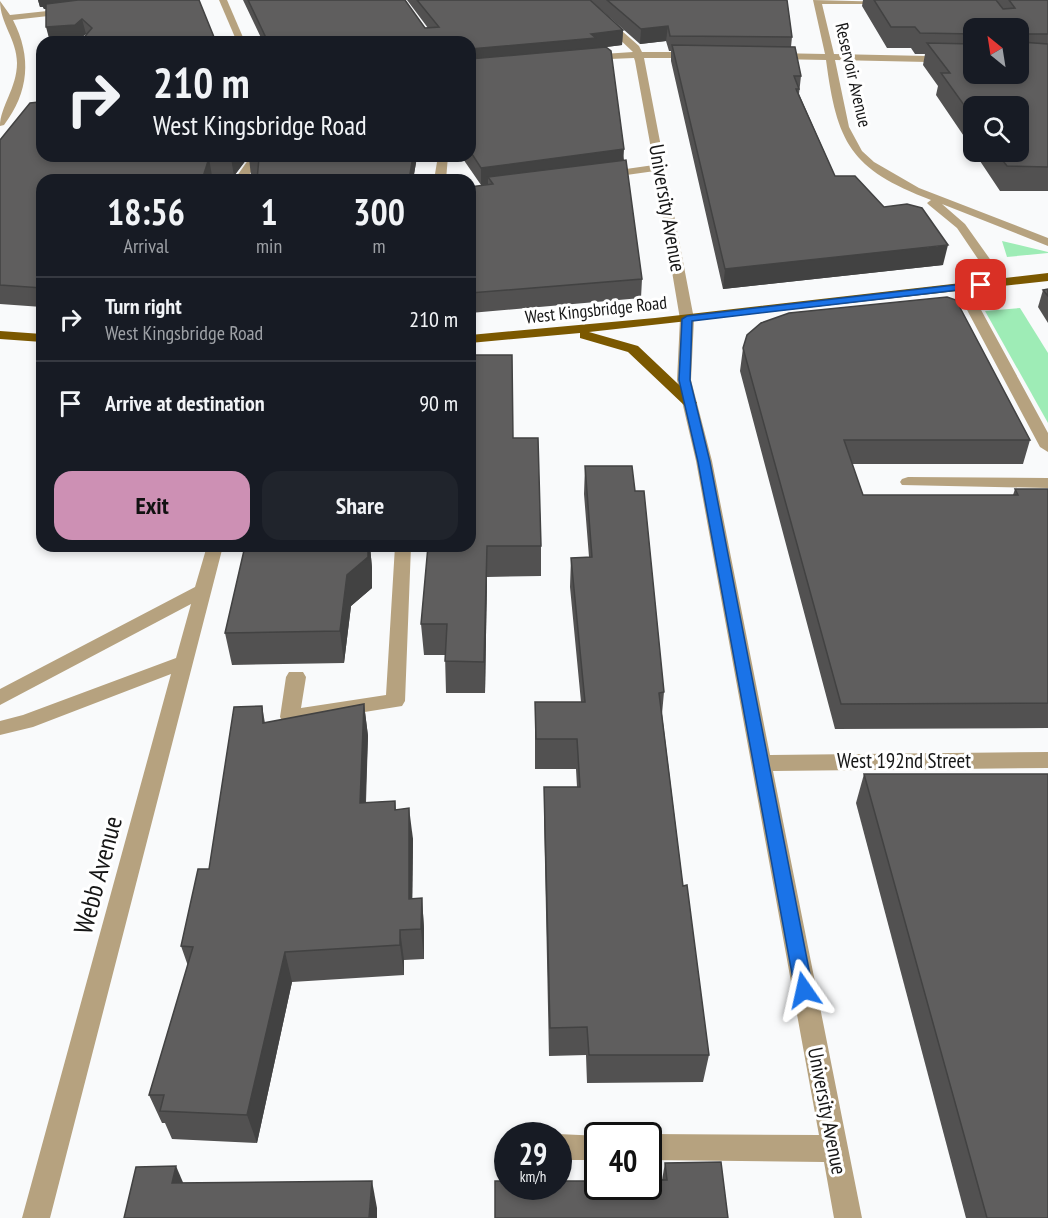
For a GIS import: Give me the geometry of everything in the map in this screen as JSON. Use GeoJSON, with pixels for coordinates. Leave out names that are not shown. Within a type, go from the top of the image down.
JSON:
{"type":"FeatureCollection","features":[{"type":"Feature","properties":{"kind":"main road","name":"West Kingsbridge Road"},"geometry":{"type":"LineString","coordinates":[[476,339],[687,319],[1048,277]]}},
{"type":"Feature","properties":{"kind":"main road"},"geometry":{"type":"LineString","coordinates":[[565,332],[602,338],[633,349],[690,403]]}},
{"type":"Feature","properties":{"kind":"main road"},"geometry":{"type":"LineString","coordinates":[[0,335],[36,338]]}},
{"type":"Feature","properties":{"kind":"street"},"geometry":{"type":"LineString","coordinates":[[7,18],[98,8],[98,0]]}},
{"type":"Feature","properties":{"kind":"street"},"geometry":{"type":"LineString","coordinates":[[223,0],[238,36]]}},
{"type":"Feature","properties":{"kind":"street","name":"University Avenue"},"geometry":{"type":"LineString","coordinates":[[582,0],[636,48],[638,55],[661,167],[687,319],[684,380],[704,462],[848,1218]]}},
{"type":"Feature","properties":{"kind":"street"},"geometry":{"type":"LineString","coordinates":[[818,1],[895,2]]}},
{"type":"Feature","properties":{"kind":"street","name":"Reservoir Avenue"},"geometry":{"type":"LineString","coordinates":[[818,1],[829,45],[828,58],[847,135],[852,145],[873,166],[920,194],[961,226],[974,243],[986,262],[973,308],[1048,447]]}},
{"type":"Feature","properties":{"kind":"street"},"geometry":{"type":"LineString","coordinates":[[0,3],[20,47],[20,86],[8,118]]}},
{"type":"Feature","properties":{"kind":"street"},"geometry":{"type":"LineString","coordinates":[[583,58],[702,55]]}},
{"type":"Feature","properties":{"kind":"street"},"geometry":{"type":"LineString","coordinates":[[761,56],[963,60]]}},
{"type":"Feature","properties":{"kind":"street"},"geometry":{"type":"LineString","coordinates":[[594,176],[661,167]]}},
{"type":"Feature","properties":{"kind":"street","name":"Reservoir Avenue"},"geometry":{"type":"LineString","coordinates":[[920,194],[962,208],[1000,227],[1048,242]]}},
{"type":"Feature","properties":{"kind":"street"},"geometry":{"type":"LineString","coordinates":[[908,482],[1048,483]]}},
{"type":"Feature","properties":{"kind":"street","name":"Webb Avenue"},"geometry":{"type":"LineString","coordinates":[[36,1218],[213,552]]}},
{"type":"Feature","properties":{"kind":"street"},"geometry":{"type":"LineString","coordinates":[[296,677],[290,717],[395,701],[403,552]]}},
{"type":"Feature","properties":{"kind":"street"},"geometry":{"type":"LineString","coordinates":[[0,698],[203,590]]}},
{"type":"Feature","properties":{"kind":"street"},"geometry":{"type":"LineString","coordinates":[[0,728],[26,722],[184,662]]}},
{"type":"Feature","properties":{"kind":"street","name":"West 192nd Street"},"geometry":{"type":"LineString","coordinates":[[760,763],[1048,760]]}},
{"type":"Feature","properties":{"kind":"street"},"geometry":{"type":"LineString","coordinates":[[662,1147],[769,1146],[835,1149]]}},
{"type":"Feature","properties":{"kind":"green space"},"geometry":{"type":"Polygon","coordinates":[[[1002,241],[1048,252],[1048,253],[1007,257],[1002,241]]]}},
{"type":"Feature","properties":{"kind":"green space"},"geometry":{"type":"Polygon","coordinates":[[[1020,308],[1048,353],[1048,423],[985,311],[1020,308]]]}},
{"type":"Feature","properties":{"kind":"building"},"geometry":{"type":"Polygon","coordinates":[[[78,0],[199,0],[214,36],[85,36],[92,28],[82,19],[75,25],[46,27],[46,4],[78,0]]]}},
{"type":"Feature","properties":{"kind":"building"},"geometry":{"type":"Polygon","coordinates":[[[248,0],[405,0],[425,28],[439,27],[417,0],[590,0],[623,30],[591,34],[596,38],[476,48],[476,36],[265,36],[248,0]]]}},
{"type":"Feature","properties":{"kind":"building"},"geometry":{"type":"Polygon","coordinates":[[[607,0],[787,0],[792,37],[670,36],[668,26],[641,29],[607,0]]]}},
{"type":"Feature","properties":{"kind":"building"},"geometry":{"type":"Polygon","coordinates":[[[874,0],[996,0],[1003,9],[1015,8],[1009,0],[1048,0],[1048,34],[1029,34],[1029,18],[963,18],[963,34],[920,33],[915,27],[891,27],[874,0]]]}},
{"type":"Feature","properties":{"kind":"building"},"geometry":{"type":"Polygon","coordinates":[[[927,43],[963,44],[963,84],[1029,84],[1029,43],[1048,44],[1048,167],[1007,166],[1004,162],[1029,162],[1029,96],[963,96],[963,104],[941,73],[950,73],[927,43]]]}},
{"type":"Feature","properties":{"kind":"building"},"geometry":{"type":"Polygon","coordinates":[[[672,45],[795,47],[801,76],[794,76],[799,89],[796,89],[835,176],[855,176],[884,207],[907,204],[922,208],[948,245],[725,269],[672,45]]]}},
{"type":"Feature","properties":{"kind":"building"},"geometry":{"type":"Polygon","coordinates":[[[606,47],[611,51],[624,149],[481,168],[476,160],[476,58],[606,47]]]}},
{"type":"Feature","properties":{"kind":"building"},"geometry":{"type":"Polygon","coordinates":[[[36,102],[36,162],[208,162],[204,174],[36,174],[36,288],[0,285],[0,140],[30,103],[36,102]]]}},
{"type":"Feature","properties":{"kind":"building"},"geometry":{"type":"Polygon","coordinates":[[[626,160],[642,279],[476,293],[476,186],[493,184],[488,177],[626,160]]]}},
{"type":"Feature","properties":{"kind":"building"},"geometry":{"type":"Polygon","coordinates":[[[259,162],[412,162],[410,174],[258,174],[259,162]]]}},
{"type":"Feature","properties":{"kind":"building"},"geometry":{"type":"Polygon","coordinates":[[[947,297],[956,300],[1030,440],[844,440],[863,495],[1018,495],[1015,489],[1048,489],[1048,703],[841,704],[743,348],[747,335],[761,323],[789,313],[947,297]]]}},
{"type":"Feature","properties":{"kind":"building"},"geometry":{"type":"Polygon","coordinates":[[[476,355],[512,355],[513,438],[538,438],[541,546],[487,546],[484,662],[445,661],[447,624],[421,624],[427,552],[476,552],[476,355]]]}},
{"type":"Feature","properties":{"kind":"building"},"geometry":{"type":"Polygon","coordinates":[[[585,466],[632,466],[635,491],[644,491],[664,692],[659,693],[683,886],[687,885],[709,1055],[589,1055],[587,1027],[550,1028],[544,787],[580,787],[577,739],[536,739],[535,702],[585,702],[571,558],[592,557],[585,466]]]}},
{"type":"Feature","properties":{"kind":"building"},"geometry":{"type":"Polygon","coordinates":[[[244,552],[368,552],[368,557],[347,575],[340,631],[225,633],[244,552]]]}},
{"type":"Feature","properties":{"kind":"building"},"geometry":{"type":"Polygon","coordinates":[[[364,704],[360,803],[395,801],[395,810],[409,808],[409,899],[422,898],[421,929],[400,930],[400,945],[285,952],[247,1115],[160,1111],[164,1095],[149,1095],[193,947],[181,946],[198,869],[209,869],[234,707],[262,706],[263,723],[364,704]]]}},
{"type":"Feature","properties":{"kind":"building"},"geometry":{"type":"Polygon","coordinates":[[[864,774],[1048,774],[1048,1218],[987,1218],[864,774]]]}},
{"type":"Feature","properties":{"kind":"building"},"geometry":{"type":"Polygon","coordinates":[[[721,1162],[728,1218],[495,1218],[495,1200],[572,1200],[572,1181],[584,1181],[584,1200],[662,1200],[662,1180],[667,1180],[665,1163],[721,1162]]]}},
{"type":"Feature","properties":{"kind":"building"},"geometry":{"type":"Polygon","coordinates":[[[176,1166],[172,1183],[372,1181],[369,1218],[124,1218],[136,1167],[176,1166]]]}},
{"type":"Feature","properties":{"kind":"route"},"geometry":{"type":"LineString","coordinates":[[804,990],[704,462],[684,380],[687,319],[981,285]]}}]}
